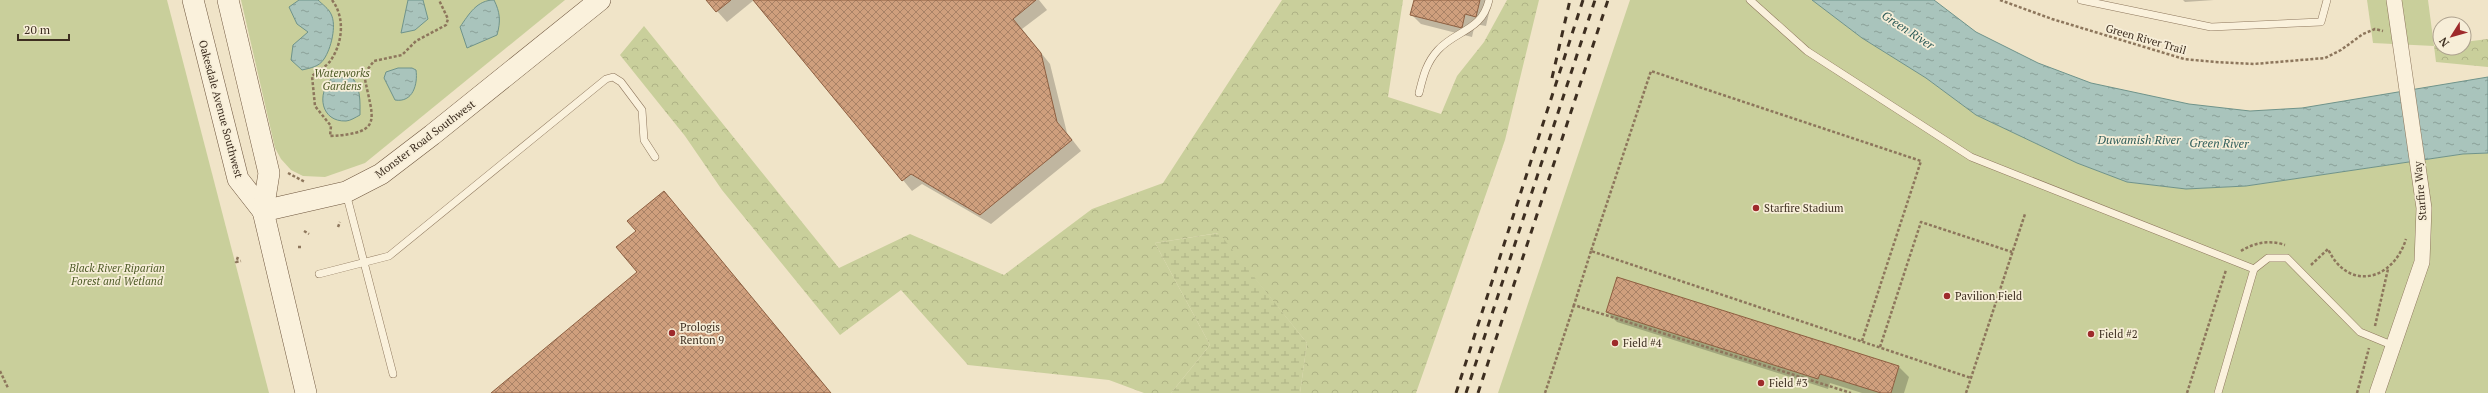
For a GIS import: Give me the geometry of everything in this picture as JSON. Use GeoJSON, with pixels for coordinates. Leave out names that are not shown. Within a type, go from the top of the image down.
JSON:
{"type":"FeatureCollection","features":[{"type":"Feature","properties":{"kind":"street","name":"Oakesdale Avenue Southwest"},"geometry":{"type":"LineString","coordinates":[[193,0],[238,179],[263,211]]}},
{"type":"Feature","properties":{"kind":"street"},"geometry":{"type":"LineString","coordinates":[[228,0],[269,173],[263,211],[306,393]]}},
{"type":"Feature","properties":{"kind":"street","name":"Monster Road Southwest"},"geometry":{"type":"LineString","coordinates":[[263,211],[346,192],[380,174],[407,155],[600,0]]}},
{"type":"Feature","properties":{"kind":"street","name":"Starfire Way"},"geometry":{"type":"LineString","coordinates":[[2377,393],[2422,262],[2424,208],[2395,4]]}},
{"type":"Feature","properties":{"kind":"lane"},"geometry":{"type":"LineString","coordinates":[[1419,93],[1427,64],[1448,41],[1472,28],[1486,11],[1489,0]]}},
{"type":"Feature","properties":{"kind":"lane"},"geometry":{"type":"LineString","coordinates":[[1750,0],[1807,51],[1971,157],[2254,269]]}},
{"type":"Feature","properties":{"kind":"lane"},"geometry":{"type":"LineString","coordinates":[[2081,0],[2210,27],[2321,22],[2327,0]]}},
{"type":"Feature","properties":{"kind":"lane"},"geometry":{"type":"LineString","coordinates":[[319,274],[389,256],[606,78],[613,77],[621,82],[642,110],[644,140],[655,158]]}},
{"type":"Feature","properties":{"kind":"lane"},"geometry":{"type":"LineString","coordinates":[[346,192],[393,374]]}},
{"type":"Feature","properties":{"kind":"lane"},"geometry":{"type":"LineString","coordinates":[[2218,393],[2254,269],[2268,258],[2287,258],[2311,280],[2360,332],[2394,346]]}},
{"type":"Feature","properties":{"kind":"path"},"geometry":{"type":"LineString","coordinates":[[332,0],[338,8],[341,21],[340,42],[331,60],[312,76],[315,106],[331,126],[330,136],[355,135],[366,130],[371,125],[372,116],[364,74],[374,61],[402,55],[416,41],[446,26],[448,19],[439,0]]}},
{"type":"Feature","properties":{"kind":"path","name":"Green River Trail"},"geometry":{"type":"LineString","coordinates":[[2000,0],[2052,19],[2184,59],[2215,62],[2254,64],[2325,58],[2341,50],[2363,34],[2381,29],[2385,35]]}},
{"type":"Feature","properties":{"kind":"path"},"geometry":{"type":"LineString","coordinates":[[1545,393],[1651,71],[1921,162],[1862,341]]}},
{"type":"Feature","properties":{"kind":"path"},"geometry":{"type":"LineString","coordinates":[[284,169],[295,178],[309,183]]}},
{"type":"Feature","properties":{"kind":"path"},"geometry":{"type":"LineString","coordinates":[[292,181],[295,178]]}},
{"type":"Feature","properties":{"kind":"path"},"geometry":{"type":"LineString","coordinates":[[1966,393],[2025,214]]}},
{"type":"Feature","properties":{"kind":"path"},"geometry":{"type":"LineString","coordinates":[[338,227],[340,222]]}},
{"type":"Feature","properties":{"kind":"path"},"geometry":{"type":"LineString","coordinates":[[1880,347],[1921,222],[2012,252]]}},
{"type":"Feature","properties":{"kind":"path"},"geometry":{"type":"LineString","coordinates":[[304,231],[309,234]]}},
{"type":"Feature","properties":{"kind":"path"},"geometry":{"type":"LineString","coordinates":[[2304,273],[2328,249],[2339,267],[2353,276],[2366,276],[2388,268],[2394,261],[2406,236]]}},
{"type":"Feature","properties":{"kind":"path"},"geometry":{"type":"LineString","coordinates":[[2187,393],[2230,259],[2249,246],[2274,241],[2290,247]]}},
{"type":"Feature","properties":{"kind":"path"},"geometry":{"type":"LineString","coordinates":[[298,247],[303,247]]}},
{"type":"Feature","properties":{"kind":"path"},"geometry":{"type":"LineString","coordinates":[[1591,251],[1971,378]]}},
{"type":"Feature","properties":{"kind":"path"},"geometry":{"type":"LineString","coordinates":[[238,258],[236,262],[242,261]]}},
{"type":"Feature","properties":{"kind":"path"},"geometry":{"type":"LineString","coordinates":[[2305,261],[2316,272]]}},
{"type":"Feature","properties":{"kind":"path"},"geometry":{"type":"LineString","coordinates":[[1574,305],[1851,393]]}},
{"type":"Feature","properties":{"kind":"path"},"geometry":{"type":"LineString","coordinates":[[0,371],[8,388]]}},
{"type":"Feature","properties":{"kind":"green space","name":"Black River Riparian Forest and Wetland"},"geometry":{"type":"Polygon","coordinates":[[[0,0],[167,0],[269,393],[0,393],[0,0]]]}},
{"type":"Feature","properties":{"kind":"green space","name":"Waterworks Gardens"},"geometry":{"type":"Polygon","coordinates":[[[241,0],[565,0],[365,163],[325,177],[303,176],[291,170],[281,159],[275,148],[241,0]]]}},
{"type":"Feature","properties":{"kind":"green space"},"geometry":{"type":"Polygon","coordinates":[[[1282,0],[1403,0],[1388,97],[1441,114],[1457,76],[1484,42],[1507,0],[1539,0],[1505,140],[1416,393],[1300,393],[1307,343],[1218,233],[1155,243],[1210,345],[1171,393],[1144,393],[1109,380],[968,365],[901,290],[840,335],[722,190],[685,136],[620,55],[644,26],[839,268],[910,234],[1004,275],[1092,209],[1163,183],[1282,0]]]}},
{"type":"Feature","properties":{"kind":"green space"},"geometry":{"type":"Polygon","coordinates":[[[1630,0],[1812,0],[1862,38],[1926,78],[1976,115],[2077,163],[2127,182],[2186,189],[2246,186],[2463,154],[2488,153],[2488,393],[1498,393],[1630,0]]]}},
{"type":"Feature","properties":{"kind":"green space"},"geometry":{"type":"Polygon","coordinates":[[[2367,0],[2428,0],[2432,31],[2432,46],[2373,43],[2367,0]]]}},
{"type":"Feature","properties":{"kind":"green space"},"geometry":{"type":"Polygon","coordinates":[[[2488,39],[2488,67],[2436,62],[2435,56],[2472,56],[2472,41],[2488,39]]]}},
{"type":"Feature","properties":{"kind":"green space"},"geometry":{"type":"Polygon","coordinates":[[[1219,233],[1307,343],[1300,393],[1171,393],[1210,345],[1155,243],[1219,233]]]}},
{"type":"Feature","properties":{"kind":"water"},"geometry":{"type":"Polygon","coordinates":[[[299,0],[318,0],[327,8],[333,19],[331,43],[327,55],[322,62],[317,65],[302,70],[291,60],[293,45],[308,32],[297,24],[289,7],[299,0]]]}},
{"type":"Feature","properties":{"kind":"water"},"geometry":{"type":"Polygon","coordinates":[[[408,0],[423,0],[428,19],[415,30],[401,33],[408,0]]]}},
{"type":"Feature","properties":{"kind":"water"},"geometry":{"type":"Polygon","coordinates":[[[494,0],[498,9],[499,17],[497,35],[467,48],[460,27],[478,5],[483,2],[494,0]]]}},
{"type":"Feature","properties":{"kind":"water","name":"Duwamish River"},"geometry":{"type":"Polygon","coordinates":[[[1812,0],[1934,0],[1976,32],[2038,63],[2091,83],[2189,104],[2250,111],[2302,108],[2488,77],[2488,153],[2463,154],[2246,186],[2186,189],[2127,182],[2077,163],[1976,115],[1926,78],[1862,38],[1812,0]]]}},
{"type":"Feature","properties":{"kind":"water"},"geometry":{"type":"Polygon","coordinates":[[[398,68],[412,68],[416,70],[416,81],[410,96],[406,99],[395,100],[384,78],[386,72],[398,68]]]}},
{"type":"Feature","properties":{"kind":"water"},"geometry":{"type":"Polygon","coordinates":[[[352,77],[357,86],[360,100],[360,115],[348,121],[338,120],[331,117],[326,112],[323,99],[324,92],[327,84],[332,78],[352,77]]]}},
{"type":"Feature","properties":{"kind":"building"},"geometry":{"type":"Polygon","coordinates":[[[706,0],[731,0],[716,12],[706,0]]]}},
{"type":"Feature","properties":{"kind":"building"},"geometry":{"type":"Polygon","coordinates":[[[753,0],[1036,0],[1013,19],[1041,53],[1057,122],[1072,140],[980,215],[911,174],[902,181],[753,0]]]}},
{"type":"Feature","properties":{"kind":"building"},"geometry":{"type":"Polygon","coordinates":[[[1414,0],[1480,0],[1476,17],[1465,14],[1462,28],[1410,15],[1414,0]]]}},
{"type":"Feature","properties":{"kind":"building","name":"Prologis Renton 9"},"geometry":{"type":"Polygon","coordinates":[[[664,191],[831,393],[491,393],[637,272],[616,247],[636,231],[627,221],[664,191]]]}},
{"type":"Feature","properties":{"kind":"building"},"geometry":{"type":"Polygon","coordinates":[[[1617,277],[1899,366],[1891,393],[1881,393],[1820,374],[1818,379],[1606,312],[1617,277]]]}},
{"type":"Feature","properties":{"kind":"railway"},"geometry":{"type":"LineString","coordinates":[[1552,78],[1570,0]]}},
{"type":"Feature","properties":{"kind":"railway"},"geometry":{"type":"LineString","coordinates":[[1456,393],[1583,0]]}},
{"type":"Feature","properties":{"kind":"railway"},"geometry":{"type":"LineString","coordinates":[[1466,393],[1595,0]]}},
{"type":"Feature","properties":{"kind":"railway"},"geometry":{"type":"LineString","coordinates":[[1478,393],[1608,0]]}},
{"type":"Feature","properties":{"kind":"place","name":"Starfire Stadium"},"geometry":{"type":"Point","coordinates":[1756,208]}},
{"type":"Feature","properties":{"kind":"place","name":"Pavilion Field"},"geometry":{"type":"Point","coordinates":[1947,296]}},
{"type":"Feature","properties":{"kind":"place","name":"Prologis Renton 9"},"geometry":{"type":"Point","coordinates":[672,333]}},
{"type":"Feature","properties":{"kind":"place","name":"Field #2"},"geometry":{"type":"Point","coordinates":[2091,334]}},
{"type":"Feature","properties":{"kind":"place","name":"Field #4"},"geometry":{"type":"Point","coordinates":[1615,343]}},
{"type":"Feature","properties":{"kind":"place","name":"Field #3"},"geometry":{"type":"Point","coordinates":[1761,383]}},
{"type":"Feature","properties":{"kind":"water label","name":"Green River"},"geometry":{"type":"Point","coordinates":[1908,30]}},
{"type":"Feature","properties":{"kind":"water label","name":"Green River"},"geometry":{"type":"Point","coordinates":[2219,143]}}]}
